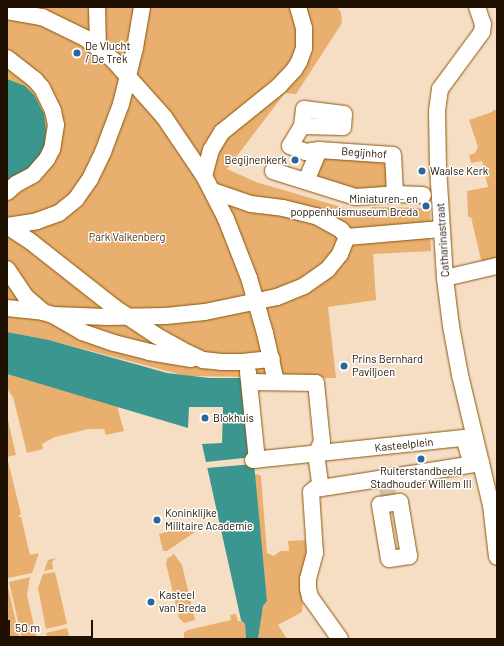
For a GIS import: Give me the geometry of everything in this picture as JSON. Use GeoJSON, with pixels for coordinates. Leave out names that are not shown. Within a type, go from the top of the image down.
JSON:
{"type":"FeatureCollection","features":[{"type":"Feature","properties":{"kind":"street"},"geometry":{"type":"LineString","coordinates":[[97,7],[98,47]]}},
{"type":"Feature","properties":{"kind":"street"},"geometry":{"type":"LineString","coordinates":[[7,226],[24,224],[50,217],[68,206],[76,199],[90,179],[103,152],[122,104],[129,76],[142,7]]}},
{"type":"Feature","properties":{"kind":"street"},"geometry":{"type":"LineString","coordinates":[[204,176],[211,150],[222,132],[279,86],[294,70],[299,62],[304,48],[304,28],[301,7]]}},
{"type":"Feature","properties":{"kind":"street"},"geometry":{"type":"LineString","coordinates":[[476,7],[490,27]]}},
{"type":"Feature","properties":{"kind":"street"},"geometry":{"type":"LineString","coordinates":[[7,11],[27,14],[49,20],[71,30],[98,47],[129,76],[164,118],[213,191],[231,232],[256,302],[272,359],[276,382]]}},
{"type":"Feature","properties":{"kind":"street","name":"Catharinastraat"},"geometry":{"type":"LineString","coordinates":[[476,464],[445,278],[441,229],[432,196],[437,111],[440,89],[480,36],[490,27]]}},
{"type":"Feature","properties":{"kind":"street"},"geometry":{"type":"LineString","coordinates":[[7,58],[35,80],[42,88],[53,111],[56,125],[52,148],[44,163],[33,175],[16,184],[7,192]]}},
{"type":"Feature","properties":{"kind":"street"},"geometry":{"type":"LineString","coordinates":[[306,182],[313,151],[308,126]]}},
{"type":"Feature","properties":{"kind":"street","name":"Begijnhof"},"geometry":{"type":"LineString","coordinates":[[313,151],[394,155],[396,194]]}},
{"type":"Feature","properties":{"kind":"street"},"geometry":{"type":"LineString","coordinates":[[273,171],[356,197],[396,194],[432,196]]}},
{"type":"Feature","properties":{"kind":"street"},"geometry":{"type":"LineString","coordinates":[[213,191],[251,204],[283,208],[316,216],[341,230],[347,237]]}},
{"type":"Feature","properties":{"kind":"street"},"geometry":{"type":"LineString","coordinates":[[231,232],[231,219],[233,214],[241,206],[251,204]]}},
{"type":"Feature","properties":{"kind":"street"},"geometry":{"type":"LineString","coordinates":[[7,226],[128,317],[157,336],[204,360]]}},
{"type":"Feature","properties":{"kind":"street"},"geometry":{"type":"LineString","coordinates":[[347,237],[441,229]]}},
{"type":"Feature","properties":{"kind":"street"},"geometry":{"type":"LineString","coordinates":[[7,308],[48,314],[154,317],[199,312],[256,302],[287,294],[313,281],[334,262],[344,246],[347,237]]}},
{"type":"Feature","properties":{"kind":"street"},"geometry":{"type":"LineString","coordinates":[[445,278],[497,266]]}},
{"type":"Feature","properties":{"kind":"street"},"geometry":{"type":"LineString","coordinates":[[7,269],[26,297],[48,314],[82,332],[114,343],[161,355],[204,360],[242,362],[272,359]]}},
{"type":"Feature","properties":{"kind":"street","name":"Kasteelplein"},"geometry":{"type":"LineString","coordinates":[[242,362],[247,370],[249,380],[255,460],[464,438],[476,464]]}},
{"type":"Feature","properties":{"kind":"street"},"geometry":{"type":"LineString","coordinates":[[249,380],[316,383],[322,442],[316,454],[316,553],[308,579],[308,588],[310,597],[340,639]]}},
{"type":"Feature","properties":{"kind":"street"},"geometry":{"type":"LineString","coordinates":[[316,491],[388,493],[476,464],[493,498],[497,557]]}},
{"type":"Feature","properties":{"kind":"green space","name":"Park Valkenberg"},"geometry":{"type":"Polygon","coordinates":[[[7,7],[337,7],[341,12],[342,23],[296,94],[285,93],[227,169],[256,182],[369,215],[372,207],[430,208],[431,251],[373,254],[376,300],[328,307],[336,378],[186,376],[49,340],[7,332],[7,7]]]}},
{"type":"Feature","properties":{"kind":"green space"},"geometry":{"type":"Polygon","coordinates":[[[493,110],[497,110],[497,258],[482,264],[471,217],[468,217],[467,191],[488,187],[482,161],[471,163],[469,155],[475,153],[478,147],[469,120],[492,112],[493,110]]]}},
{"type":"Feature","properties":{"kind":"green space"},"geometry":{"type":"Polygon","coordinates":[[[322,154],[390,158],[391,193],[356,195],[311,181],[322,154]]]}},
{"type":"Feature","properties":{"kind":"green space"},"geometry":{"type":"Polygon","coordinates":[[[7,374],[117,406],[124,431],[106,435],[104,429],[89,429],[55,437],[42,444],[43,449],[27,453],[13,397],[7,389],[7,374]]]}},
{"type":"Feature","properties":{"kind":"green space"},"geometry":{"type":"Polygon","coordinates":[[[7,416],[16,455],[7,457],[7,416]]]}},
{"type":"Feature","properties":{"kind":"green space"},"geometry":{"type":"Polygon","coordinates":[[[7,458],[21,514],[19,517],[21,517],[30,555],[38,553],[32,573],[8,578],[7,458]]]}},
{"type":"Feature","properties":{"kind":"green space"},"geometry":{"type":"Polygon","coordinates":[[[258,474],[261,476],[267,553],[274,556],[280,551],[289,551],[288,541],[308,540],[302,612],[278,625],[287,639],[258,639],[263,606],[267,601],[254,475],[258,474]]]}},
{"type":"Feature","properties":{"kind":"green space"},"geometry":{"type":"Polygon","coordinates":[[[193,526],[195,532],[167,551],[163,551],[159,534],[193,526]]]}},
{"type":"Feature","properties":{"kind":"green space"},"geometry":{"type":"Polygon","coordinates":[[[174,554],[182,565],[195,620],[184,623],[179,618],[166,564],[167,559],[174,554]]]}},
{"type":"Feature","properties":{"kind":"green space"},"geometry":{"type":"Polygon","coordinates":[[[56,558],[52,562],[53,569],[44,571],[48,560],[56,558]]]}},
{"type":"Feature","properties":{"kind":"green space"},"geometry":{"type":"Polygon","coordinates":[[[55,572],[67,624],[46,629],[38,588],[43,574],[55,572]]]}},
{"type":"Feature","properties":{"kind":"green space"},"geometry":{"type":"Polygon","coordinates":[[[30,577],[27,595],[37,639],[22,639],[9,582],[30,577]]]}},
{"type":"Feature","properties":{"kind":"green space"},"geometry":{"type":"Polygon","coordinates":[[[7,583],[20,639],[8,639],[7,583]]]}},
{"type":"Feature","properties":{"kind":"green space"},"geometry":{"type":"Polygon","coordinates":[[[236,614],[238,621],[245,623],[246,639],[184,639],[184,633],[188,630],[231,620],[230,615],[236,614]]]}},
{"type":"Feature","properties":{"kind":"green space"},"geometry":{"type":"Polygon","coordinates":[[[67,628],[70,639],[48,639],[46,633],[67,628]]]}},
{"type":"Feature","properties":{"kind":"water"},"geometry":{"type":"Polygon","coordinates":[[[7,79],[25,86],[34,95],[44,114],[46,131],[44,147],[36,165],[15,179],[7,181],[7,79]]]}},
{"type":"Feature","properties":{"kind":"water"},"geometry":{"type":"Polygon","coordinates":[[[7,332],[49,340],[167,373],[209,378],[246,378],[267,601],[263,606],[258,639],[246,639],[245,624],[241,620],[202,444],[222,443],[223,407],[189,407],[188,428],[7,374],[7,332]]]}},
{"type":"Feature","properties":{"kind":"pier"},"geometry":{"type":"Polygon","coordinates":[[[253,457],[254,464],[207,468],[206,465],[206,462],[253,457]]]}},
{"type":"Feature","properties":{"kind":"tunnel"},"geometry":{"type":"LineString","coordinates":[[387,487],[389,501]]}},
{"type":"Feature","properties":{"kind":"place","name":"De Vlucht / De Trek"},"geometry":{"type":"Point","coordinates":[77,53]}},
{"type":"Feature","properties":{"kind":"place","name":"Begijnenkerk"},"geometry":{"type":"Point","coordinates":[295,160]}},
{"type":"Feature","properties":{"kind":"place","name":"Waalse Kerk"},"geometry":{"type":"Point","coordinates":[422,171]}},
{"type":"Feature","properties":{"kind":"place","name":"Miniaturen- en poppenhuismuseum Breda"},"geometry":{"type":"Point","coordinates":[426,206]}},
{"type":"Feature","properties":{"kind":"place","name":"Prins Bernhard Paviljoen"},"geometry":{"type":"Point","coordinates":[344,366]}},
{"type":"Feature","properties":{"kind":"place","name":"Blokhuis"},"geometry":{"type":"Point","coordinates":[205,418]}},
{"type":"Feature","properties":{"kind":"place","name":"Ruiterstandbeeld Stadhouder Willem III"},"geometry":{"type":"Point","coordinates":[421,459]}},
{"type":"Feature","properties":{"kind":"place","name":"Koninklijke Militaire Academie"},"geometry":{"type":"Point","coordinates":[157,520]}},
{"type":"Feature","properties":{"kind":"place","name":"Kasteel van Breda"},"geometry":{"type":"Point","coordinates":[151,602]}}]}
